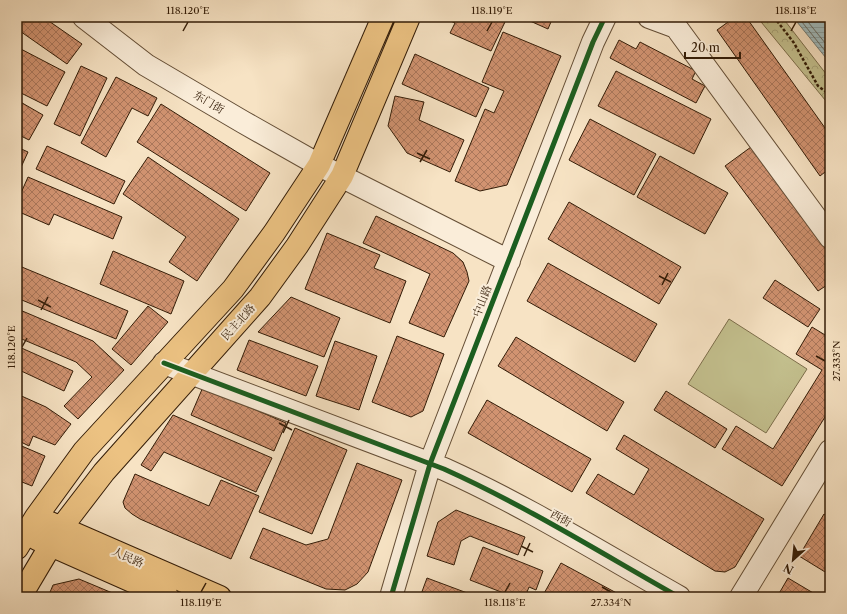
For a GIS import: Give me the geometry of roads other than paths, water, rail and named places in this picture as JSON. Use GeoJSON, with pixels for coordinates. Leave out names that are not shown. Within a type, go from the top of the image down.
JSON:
{"type":"FeatureCollection","features":[{"type":"Feature","properties":{"kind":"highway"},"geometry":{"type":"LineString","coordinates":[[26,533],[84,451],[233,289],[274,233],[319,165],[383,17]]}},
{"type":"Feature","properties":{"kind":"highway","name":"民主北路"},"geometry":{"type":"LineString","coordinates":[[20,597],[56,536],[104,472],[260,297],[297,246],[342,176],[409,17]]}},
{"type":"Feature","properties":{"kind":"highway","name":"人民路"},"geometry":{"type":"LineString","coordinates":[[26,533],[56,536],[220,597]]}},
{"type":"Feature","properties":{"kind":"highway","name":"人民路"},"geometry":{"type":"LineString","coordinates":[[56,536],[168,597]]}},
{"type":"Feature","properties":{"kind":"street","name":"东门街"},"geometry":{"type":"LineString","coordinates":[[84,17],[146,65],[243,122],[319,165],[509,261]]}},
{"type":"Feature","properties":{"kind":"street","name":"中山路"},"geometry":{"type":"LineString","coordinates":[[391,597],[430,464],[593,42],[605,17]]}},
{"type":"Feature","properties":{"kind":"street"},"geometry":{"type":"LineString","coordinates":[[649,17],[676,27],[830,237]]}},
{"type":"Feature","properties":{"kind":"street","name":"西街"},"geometry":{"type":"LineString","coordinates":[[164,363],[430,464],[473,482],[545,520],[679,597]]}},
{"type":"Feature","properties":{"kind":"street"},"geometry":{"type":"LineString","coordinates":[[741,597],[830,451]]}},
{"type":"Feature","properties":{"kind":"water"},"geometry":{"type":"Polygon","coordinates":[[[793,17],[830,17],[830,63],[793,17]]]}}]}
